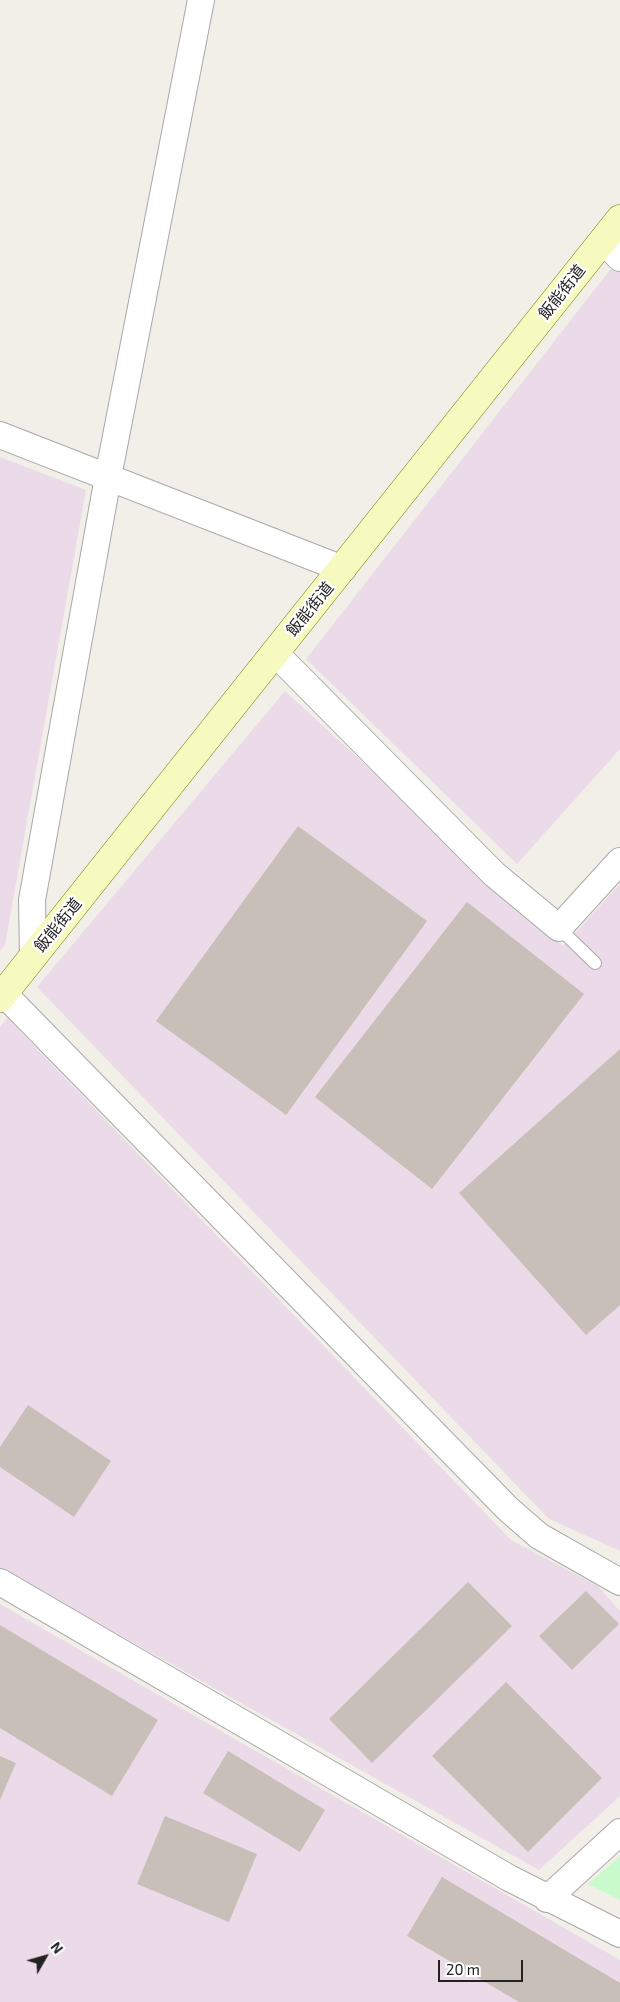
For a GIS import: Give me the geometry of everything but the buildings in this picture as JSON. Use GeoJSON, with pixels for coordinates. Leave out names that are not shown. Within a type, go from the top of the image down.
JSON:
{"type":"FeatureCollection","features":[{"type":"Feature","properties":{"kind":"street"},"geometry":{"type":"LineString","coordinates":[[33,956],[32,900],[108,477],[201,0]]}},
{"type":"Feature","properties":{"kind":"street","name":"飯能街道"},"geometry":{"type":"LineString","coordinates":[[2,996],[342,569],[612,249],[620,218]]}},
{"type":"Feature","properties":{"kind":"street"},"geometry":{"type":"LineString","coordinates":[[0,435],[342,569]]}},
{"type":"Feature","properties":{"kind":"street"},"geometry":{"type":"LineString","coordinates":[[275,653],[494,874],[559,928],[620,861]]}},
{"type":"Feature","properties":{"kind":"street"},"geometry":{"type":"LineString","coordinates":[[2,996],[508,1510],[539,1536],[620,1582]]}},
{"type":"Feature","properties":{"kind":"street"},"geometry":{"type":"LineString","coordinates":[[0,1582],[547,1899],[620,1934]]}},
{"type":"Feature","properties":{"kind":"street"},"geometry":{"type":"LineString","coordinates":[[547,1899],[620,1832]]}},
{"type":"Feature","properties":{"kind":"lane"},"geometry":{"type":"LineString","coordinates":[[559,928],[595,963]]}},
{"type":"Feature","properties":{"kind":"shaded area"},"geometry":{"type":"Polygon","coordinates":[[[620,257],[620,749],[517,864],[306,659],[620,257]]]}},
{"type":"Feature","properties":{"kind":"shaded area"},"geometry":{"type":"Polygon","coordinates":[[[0,457],[86,490],[5,945],[0,951],[0,457]]]}},
{"type":"Feature","properties":{"kind":"shaded area"},"geometry":{"type":"Polygon","coordinates":[[[285,691],[563,946],[620,884],[620,1551],[549,1519],[37,987],[285,691]]]}},
{"type":"Feature","properties":{"kind":"shaded area"},"geometry":{"type":"Polygon","coordinates":[[[7,1018],[511,1540],[598,1586],[620,1611],[620,1796],[539,1870],[0,1568],[0,1027],[7,1018]]]}},
{"type":"Feature","properties":{"kind":"shaded area"},"geometry":{"type":"Polygon","coordinates":[[[0,1604],[620,1960],[620,2002],[0,2002],[0,1604]]]}},
{"type":"Feature","properties":{"kind":"green space"},"geometry":{"type":"Polygon","coordinates":[[[620,1856],[620,1900],[588,1884],[620,1856]]]}}]}
